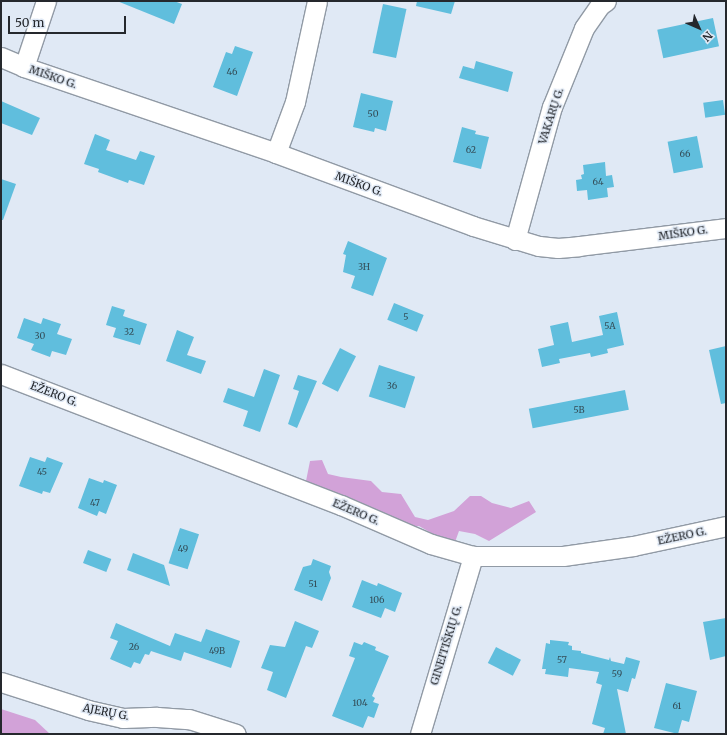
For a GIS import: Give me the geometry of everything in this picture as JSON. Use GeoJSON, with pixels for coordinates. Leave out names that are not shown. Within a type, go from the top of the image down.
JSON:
{"type":"FeatureCollection","features":[{"type":"Feature","properties":{"kind":"street"},"geometry":{"type":"LineString","coordinates":[[24,67],[46,1]]}},
{"type":"Feature","properties":{"kind":"street"},"geometry":{"type":"LineString","coordinates":[[276,153],[295,102],[317,1]]}},
{"type":"Feature","properties":{"kind":"street","name":"VAKARŲ G."},"geometry":{"type":"LineString","coordinates":[[515,240],[552,107],[584,28],[596,10],[606,1]]}},
{"type":"Feature","properties":{"kind":"street","name":"MIŠKO G."},"geometry":{"type":"LineString","coordinates":[[1,57],[24,67],[276,153],[473,226],[515,240],[539,246],[558,248],[612,243],[726,228]]}},
{"type":"Feature","properties":{"kind":"street","name":"EŽERO G."},"geometry":{"type":"LineString","coordinates":[[1,374],[341,505],[431,544],[473,556],[563,556],[633,546],[726,526]]}},
{"type":"Feature","properties":{"kind":"street","name":"GINEITIŠKIŲ G."},"geometry":{"type":"LineString","coordinates":[[420,734],[473,556]]}},
{"type":"Feature","properties":{"kind":"street","name":"AJERŲ G."},"geometry":{"type":"LineString","coordinates":[[1,682],[88,710],[123,718],[157,717],[189,719],[236,734]]}},
{"type":"Feature","properties":{"kind":"shaded area"},"geometry":{"type":"Polygon","coordinates":[[[322,460],[328,474],[371,481],[382,492],[401,494],[415,517],[428,520],[454,511],[470,496],[481,496],[492,503],[511,508],[529,501],[536,512],[489,541],[475,534],[459,531],[455,542],[433,534],[419,526],[405,528],[306,481],[310,461],[322,460]]]}},
{"type":"Feature","properties":{"kind":"shaded area"},"geometry":{"type":"Polygon","coordinates":[[[1,709],[35,720],[50,734],[1,734],[1,709]]]}},
{"type":"Feature","properties":{"kind":"building"},"geometry":{"type":"Polygon","coordinates":[[[117,1],[174,1],[182,4],[174,24],[117,1]]]}},
{"type":"Feature","properties":{"kind":"building"},"geometry":{"type":"Polygon","coordinates":[[[417,1],[455,1],[451,14],[416,6],[417,1]]]}},
{"type":"Feature","properties":{"kind":"building"},"geometry":{"type":"Polygon","coordinates":[[[383,4],[406,9],[396,58],[373,53],[383,4]]]}},
{"type":"Feature","properties":{"kind":"building"},"geometry":{"type":"Polygon","coordinates":[[[713,18],[719,46],[663,58],[657,30],[713,18]]]}},
{"type":"Feature","properties":{"kind":"building"},"geometry":{"type":"Polygon","coordinates":[[[235,46],[253,52],[237,96],[213,87],[226,52],[232,54],[235,46]]]}},
{"type":"Feature","properties":{"kind":"building"},"geometry":{"type":"Polygon","coordinates":[[[476,61],[513,72],[508,92],[459,78],[463,66],[474,69],[476,61]]]}},
{"type":"Feature","properties":{"kind":"building"},"geometry":{"type":"Polygon","coordinates":[[[361,93],[393,101],[386,131],[375,128],[374,132],[353,127],[361,93]]]}},
{"type":"Feature","properties":{"kind":"building"},"geometry":{"type":"Polygon","coordinates":[[[723,100],[725,115],[705,118],[703,103],[723,100]]]}},
{"type":"Feature","properties":{"kind":"building"},"geometry":{"type":"Polygon","coordinates":[[[1,101],[40,118],[32,135],[1,123],[1,101]]]}},
{"type":"Feature","properties":{"kind":"building"},"geometry":{"type":"Polygon","coordinates":[[[462,127],[476,131],[475,134],[489,137],[481,169],[453,162],[462,127]]]}},
{"type":"Feature","properties":{"kind":"building"},"geometry":{"type":"Polygon","coordinates":[[[95,134],[110,140],[106,150],[136,160],[140,151],[155,156],[144,185],[129,180],[128,183],[98,172],[99,169],[84,164],[95,134]]]}},
{"type":"Feature","properties":{"kind":"building"},"geometry":{"type":"Polygon","coordinates":[[[697,136],[703,167],[674,173],[668,142],[697,136]]]}},
{"type":"Feature","properties":{"kind":"building"},"geometry":{"type":"Polygon","coordinates":[[[605,162],[606,176],[612,175],[614,187],[607,188],[608,197],[588,200],[587,190],[577,191],[576,180],[582,179],[581,175],[584,174],[583,165],[605,162]]]}},
{"type":"Feature","properties":{"kind":"building"},"geometry":{"type":"Polygon","coordinates":[[[1,179],[16,184],[3,220],[1,220],[1,179]]]}},
{"type":"Feature","properties":{"kind":"building"},"geometry":{"type":"Polygon","coordinates":[[[348,241],[387,258],[373,296],[351,288],[355,276],[343,272],[346,255],[343,254],[348,241]]]}},
{"type":"Feature","properties":{"kind":"building"},"geometry":{"type":"Polygon","coordinates":[[[394,303],[424,315],[417,332],[387,320],[394,303]]]}},
{"type":"Feature","properties":{"kind":"building"},"geometry":{"type":"Polygon","coordinates":[[[112,306],[125,310],[123,316],[147,324],[140,345],[113,337],[116,328],[106,325],[112,306]]]}},
{"type":"Feature","properties":{"kind":"building"},"geometry":{"type":"Polygon","coordinates":[[[617,312],[624,345],[607,349],[608,353],[591,357],[590,353],[559,359],[560,363],[542,367],[538,349],[554,345],[550,326],[568,322],[572,342],[603,335],[599,316],[617,312]]]}},
{"type":"Feature","properties":{"kind":"building"},"geometry":{"type":"Polygon","coordinates":[[[24,318],[41,324],[43,318],[61,324],[57,334],[72,339],[66,355],[52,351],[50,357],[31,350],[34,344],[17,338],[24,318]]]}},
{"type":"Feature","properties":{"kind":"building"},"geometry":{"type":"Polygon","coordinates":[[[177,330],[194,337],[187,355],[206,361],[201,374],[166,361],[177,330]]]}},
{"type":"Feature","properties":{"kind":"building"},"geometry":{"type":"Polygon","coordinates":[[[726,346],[726,403],[721,404],[709,350],[726,346]]]}},
{"type":"Feature","properties":{"kind":"building"},"geometry":{"type":"Polygon","coordinates":[[[340,348],[356,356],[338,392],[322,384],[340,348]]]}},
{"type":"Feature","properties":{"kind":"building"},"geometry":{"type":"Polygon","coordinates":[[[379,365],[415,377],[405,408],[369,396],[379,365]]]}},
{"type":"Feature","properties":{"kind":"building"},"geometry":{"type":"Polygon","coordinates":[[[264,369],[280,375],[260,432],[243,426],[248,411],[223,402],[228,388],[254,397],[264,369]]]}},
{"type":"Feature","properties":{"kind":"building"},"geometry":{"type":"Polygon","coordinates":[[[298,375],[317,381],[297,428],[288,424],[299,391],[293,389],[298,375]]]}},
{"type":"Feature","properties":{"kind":"building"},"geometry":{"type":"Polygon","coordinates":[[[625,390],[629,410],[533,428],[529,409],[625,390]]]}},
{"type":"Feature","properties":{"kind":"building"},"geometry":{"type":"Polygon","coordinates":[[[30,457],[45,462],[47,457],[63,463],[50,493],[43,491],[42,494],[19,486],[30,457]]]}},
{"type":"Feature","properties":{"kind":"building"},"geometry":{"type":"Polygon","coordinates":[[[89,478],[103,483],[104,480],[117,485],[106,514],[99,511],[97,516],[78,508],[89,478]]]}},
{"type":"Feature","properties":{"kind":"building"},"geometry":{"type":"Polygon","coordinates":[[[180,528],[199,534],[188,569],[169,563],[180,528]]]}},
{"type":"Feature","properties":{"kind":"building"},"geometry":{"type":"Polygon","coordinates":[[[88,550],[111,559],[106,572],[83,563],[88,550]]]}},
{"type":"Feature","properties":{"kind":"building"},"geometry":{"type":"Polygon","coordinates":[[[133,553],[164,565],[170,586],[127,570],[133,553]]]}},
{"type":"Feature","properties":{"kind":"building"},"geometry":{"type":"Polygon","coordinates":[[[313,559],[331,566],[329,572],[331,578],[322,601],[294,590],[303,567],[311,565],[313,559]]]}},
{"type":"Feature","properties":{"kind":"building"},"geometry":{"type":"Polygon","coordinates":[[[362,580],[377,586],[378,583],[402,593],[395,612],[385,608],[381,618],[352,607],[362,580]]]}},
{"type":"Feature","properties":{"kind":"building"},"geometry":{"type":"Polygon","coordinates":[[[726,618],[726,656],[710,660],[703,622],[726,618]]]}},
{"type":"Feature","properties":{"kind":"building"},"geometry":{"type":"Polygon","coordinates":[[[295,621],[319,631],[312,648],[306,646],[286,698],[267,690],[273,672],[261,668],[270,645],[285,647],[295,621]]]}},
{"type":"Feature","properties":{"kind":"building"},"geometry":{"type":"Polygon","coordinates":[[[116,623],[170,646],[175,633],[201,642],[206,629],[240,641],[231,668],[184,652],[181,661],[151,651],[149,655],[145,654],[140,664],[134,662],[131,668],[110,659],[118,641],[110,638],[116,623]]]}},
{"type":"Feature","properties":{"kind":"building"},"geometry":{"type":"Polygon","coordinates":[[[550,640],[569,642],[568,645],[572,646],[572,650],[581,651],[581,653],[609,660],[610,657],[611,661],[624,664],[626,657],[640,661],[635,679],[632,678],[628,692],[617,689],[626,734],[603,734],[605,728],[592,724],[602,685],[596,683],[599,672],[569,668],[568,677],[545,674],[546,669],[542,669],[546,643],[550,644],[550,640]]]}},
{"type":"Feature","properties":{"kind":"building"},"geometry":{"type":"Polygon","coordinates":[[[354,642],[362,645],[364,642],[376,647],[375,650],[389,656],[372,696],[375,698],[373,702],[379,704],[374,718],[368,716],[363,728],[332,716],[355,658],[349,656],[354,642]]]}},
{"type":"Feature","properties":{"kind":"building"},"geometry":{"type":"Polygon","coordinates":[[[496,647],[521,660],[513,676],[488,663],[496,647]]]}},
{"type":"Feature","properties":{"kind":"building"},"geometry":{"type":"Polygon","coordinates":[[[666,683],[697,691],[689,722],[682,720],[678,734],[654,728],[666,683]]]}}]}
